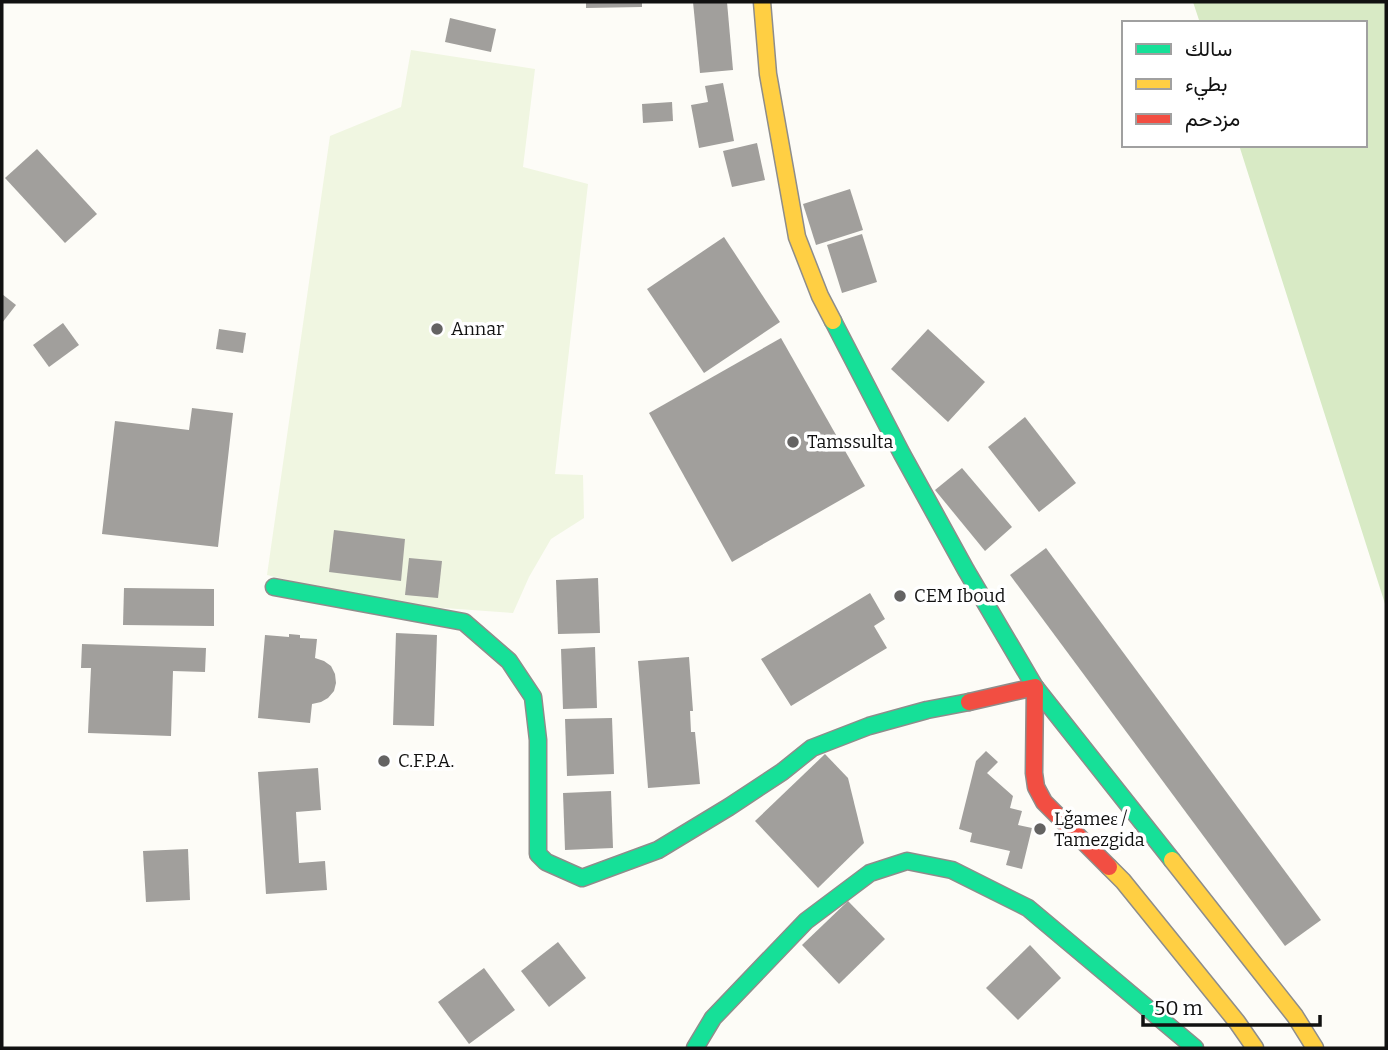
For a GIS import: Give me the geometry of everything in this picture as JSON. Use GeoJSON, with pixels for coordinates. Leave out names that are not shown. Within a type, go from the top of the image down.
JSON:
{"type":"FeatureCollection","features":[{"type":"Feature","properties":{"kind":"street"},"geometry":{"type":"LineString","coordinates":[[762,2],[768,74],[797,237],[820,296],[902,454],[1035,687],[1295,1016],[1315,1048]]}},
{"type":"Feature","properties":{"kind":"street"},"geometry":{"type":"LineString","coordinates":[[274,587],[464,622],[509,661],[533,697],[538,740],[538,854],[546,862],[582,878],[658,850],[782,772],[811,748],[869,726],[927,710],[989,699],[1035,687]]}},
{"type":"Feature","properties":{"kind":"street"},"geometry":{"type":"LineString","coordinates":[[1035,687],[1034,773],[1036,787],[1044,802],[1123,881],[1255,1048]]}},
{"type":"Feature","properties":{"kind":"street"},"geometry":{"type":"LineString","coordinates":[[695,1048],[713,1017],[806,921],[870,873],[907,861],[952,870],[1028,908],[1195,1048]]}},
{"type":"Feature","properties":{"kind":"green space"},"geometry":{"type":"Polygon","coordinates":[[[1193,2],[1386,2],[1386,607],[1240,147],[1367,147],[1367,21],[1199,21],[1193,2]]]}},
{"type":"Feature","properties":{"kind":"green space","name":"Annar"},"geometry":{"type":"Polygon","coordinates":[[[411,50],[535,69],[523,167],[588,184],[555,474],[583,475],[584,518],[551,539],[529,577],[513,613],[388,604],[267,575],[330,136],[401,107],[411,50]]]}},
{"type":"Feature","properties":{"kind":"building"},"geometry":{"type":"Polygon","coordinates":[[[586,2],[642,2],[642,7],[586,8],[586,2]]]}},
{"type":"Feature","properties":{"kind":"building"},"geometry":{"type":"Polygon","coordinates":[[[693,2],[727,2],[733,70],[700,73],[693,2]]]}},
{"type":"Feature","properties":{"kind":"building"},"geometry":{"type":"Polygon","coordinates":[[[450,18],[496,29],[491,52],[445,42],[450,18]]]}},
{"type":"Feature","properties":{"kind":"building"},"geometry":{"type":"Polygon","coordinates":[[[723,83],[734,141],[699,148],[691,105],[708,102],[705,86],[723,83]]]}},
{"type":"Feature","properties":{"kind":"building"},"geometry":{"type":"Polygon","coordinates":[[[672,102],[673,121],[643,123],[642,104],[672,102]]]}},
{"type":"Feature","properties":{"kind":"building"},"geometry":{"type":"Polygon","coordinates":[[[757,143],[765,180],[732,187],[723,151],[757,143]]]}},
{"type":"Feature","properties":{"kind":"building"},"geometry":{"type":"Polygon","coordinates":[[[37,149],[97,214],[65,243],[5,178],[37,149]]]}},
{"type":"Feature","properties":{"kind":"building"},"geometry":{"type":"Polygon","coordinates":[[[850,189],[863,230],[816,245],[803,204],[850,189]]]}},
{"type":"Feature","properties":{"kind":"building"},"geometry":{"type":"Polygon","coordinates":[[[862,234],[877,282],[842,293],[827,245],[862,234]]]}},
{"type":"Feature","properties":{"kind":"building"},"geometry":{"type":"Polygon","coordinates":[[[724,237],[780,322],[704,373],[647,289],[724,237]]]}},
{"type":"Feature","properties":{"kind":"building"},"geometry":{"type":"Polygon","coordinates":[[[2,294],[16,305],[2,323],[2,294]]]}},
{"type":"Feature","properties":{"kind":"building"},"geometry":{"type":"Polygon","coordinates":[[[63,323],[79,345],[49,367],[33,345],[63,323]]]}},
{"type":"Feature","properties":{"kind":"building"},"geometry":{"type":"Polygon","coordinates":[[[219,329],[246,333],[243,353],[216,349],[219,329]]]}},
{"type":"Feature","properties":{"kind":"building"},"geometry":{"type":"Polygon","coordinates":[[[928,329],[985,382],[948,422],[891,369],[928,329]]]}},
{"type":"Feature","properties":{"kind":"building"},"geometry":{"type":"Polygon","coordinates":[[[781,338],[865,486],[732,562],[649,413],[781,338]]]}},
{"type":"Feature","properties":{"kind":"building"},"geometry":{"type":"Polygon","coordinates":[[[192,408],[233,413],[218,547],[102,534],[115,421],[189,430],[192,408]]]}},
{"type":"Feature","properties":{"kind":"building"},"geometry":{"type":"Polygon","coordinates":[[[1025,417],[1076,483],[1039,512],[988,447],[1025,417]]]}},
{"type":"Feature","properties":{"kind":"building"},"geometry":{"type":"Polygon","coordinates":[[[962,468],[1012,527],[985,551],[935,490],[962,468]]]}},
{"type":"Feature","properties":{"kind":"building"},"geometry":{"type":"Polygon","coordinates":[[[334,530],[405,539],[401,581],[329,572],[334,530]]]}},
{"type":"Feature","properties":{"kind":"building"},"geometry":{"type":"Polygon","coordinates":[[[1046,548],[1321,920],[1285,946],[1010,575],[1046,548]]]}},
{"type":"Feature","properties":{"kind":"building"},"geometry":{"type":"Polygon","coordinates":[[[409,558],[442,561],[438,598],[405,595],[409,558]]]}},
{"type":"Feature","properties":{"kind":"building"},"geometry":{"type":"Polygon","coordinates":[[[598,578],[600,633],[558,634],[556,580],[598,578]]]}},
{"type":"Feature","properties":{"kind":"building"},"geometry":{"type":"Polygon","coordinates":[[[124,588],[214,589],[214,626],[123,625],[124,588]]]}},
{"type":"Feature","properties":{"kind":"building"},"geometry":{"type":"Polygon","coordinates":[[[870,593],[885,619],[874,626],[887,648],[791,706],[761,659],[870,593]]]}},
{"type":"Feature","properties":{"kind":"building"},"geometry":{"type":"Polygon","coordinates":[[[396,633],[437,635],[434,726],[393,725],[396,633]]]}},
{"type":"Feature","properties":{"kind":"building"},"geometry":{"type":"Polygon","coordinates":[[[289,634],[317,639],[315,658],[331,666],[335,674],[334,691],[328,698],[312,704],[310,723],[258,718],[265,635],[289,637],[289,634]]]}},
{"type":"Feature","properties":{"kind":"building"},"geometry":{"type":"Polygon","coordinates":[[[82,644],[206,648],[205,672],[173,671],[171,736],[88,733],[91,668],[81,668],[82,644]]]}},
{"type":"Feature","properties":{"kind":"building"},"geometry":{"type":"Polygon","coordinates":[[[595,647],[597,708],[563,709],[561,649],[595,647]]]}},
{"type":"Feature","properties":{"kind":"building"},"geometry":{"type":"Polygon","coordinates":[[[689,657],[693,711],[690,711],[691,732],[695,732],[700,784],[648,788],[638,661],[689,657]]]}},
{"type":"Feature","properties":{"kind":"building"},"geometry":{"type":"Polygon","coordinates":[[[612,718],[614,774],[567,776],[565,719],[612,718]]]}},
{"type":"Feature","properties":{"kind":"building"},"geometry":{"type":"Polygon","coordinates":[[[986,751],[998,762],[987,773],[1013,796],[1010,808],[1022,811],[1018,825],[1032,828],[1022,869],[1006,865],[1010,851],[970,842],[972,833],[959,829],[976,761],[986,751]]]}},
{"type":"Feature","properties":{"kind":"building"},"geometry":{"type":"Polygon","coordinates":[[[825,754],[848,778],[864,843],[818,888],[755,821],[825,754]]]}},
{"type":"Feature","properties":{"kind":"building"},"geometry":{"type":"Polygon","coordinates":[[[318,768],[321,810],[296,812],[299,863],[325,861],[327,890],[266,894],[258,772],[318,768]]]}},
{"type":"Feature","properties":{"kind":"building"},"geometry":{"type":"Polygon","coordinates":[[[611,791],[613,848],[565,850],[563,793],[611,791]]]}},
{"type":"Feature","properties":{"kind":"building"},"geometry":{"type":"Polygon","coordinates":[[[188,849],[190,900],[146,902],[143,851],[188,849]]]}},
{"type":"Feature","properties":{"kind":"building"},"geometry":{"type":"Polygon","coordinates":[[[848,901],[885,939],[839,984],[802,945],[848,901]]]}},
{"type":"Feature","properties":{"kind":"building"},"geometry":{"type":"Polygon","coordinates":[[[558,942],[586,978],[549,1007],[521,971],[558,942]]]}},
{"type":"Feature","properties":{"kind":"building"},"geometry":{"type":"Polygon","coordinates":[[[1030,945],[1061,978],[1018,1020],[986,988],[1030,945]]]}},
{"type":"Feature","properties":{"kind":"building"},"geometry":{"type":"Polygon","coordinates":[[[484,968],[515,1010],[469,1044],[438,1002],[484,968]]]}},
{"type":"Feature","properties":{"kind":"traffic: fast"},"geometry":{"type":"LineString","coordinates":[[833,321],[966,570],[1035,687],[1172,860]]}},
{"type":"Feature","properties":{"kind":"traffic: fast"},"geometry":{"type":"LineString","coordinates":[[274,587],[464,622],[509,661],[533,697],[538,740],[538,854],[546,862],[582,878],[658,850],[782,772],[812,748],[869,726],[969,702]]}},
{"type":"Feature","properties":{"kind":"traffic: fast"},"geometry":{"type":"LineString","coordinates":[[695,1048],[713,1018],[806,921],[870,873],[907,861],[952,870],[1028,908],[1195,1048]]}},
{"type":"Feature","properties":{"kind":"traffic: slow"},"geometry":{"type":"LineString","coordinates":[[762,2],[768,74],[797,237],[820,296],[833,321]]}},
{"type":"Feature","properties":{"kind":"traffic: slow"},"geometry":{"type":"LineString","coordinates":[[1172,860],[1295,1016],[1315,1048]]}},
{"type":"Feature","properties":{"kind":"traffic: slow"},"geometry":{"type":"LineString","coordinates":[[1109,867],[1237,1022],[1255,1048]]}},
{"type":"Feature","properties":{"kind":"traffic: jam"},"geometry":{"type":"LineString","coordinates":[[969,702],[1035,687],[1036,787],[1044,802],[1109,867]]}},
{"type":"Feature","properties":{"kind":"place","name":"Annar"},"geometry":{"type":"Point","coordinates":[437,329]}},
{"type":"Feature","properties":{"kind":"place","name":"Tamssulta"},"geometry":{"type":"Point","coordinates":[793,442]}},
{"type":"Feature","properties":{"kind":"place","name":"CEM Iboud"},"geometry":{"type":"Point","coordinates":[900,596]}},
{"type":"Feature","properties":{"kind":"place","name":"C.F.P.A."},"geometry":{"type":"Point","coordinates":[384,761]}},
{"type":"Feature","properties":{"kind":"place","name":"Lǧameɛ / Tamezgida"},"geometry":{"type":"Point","coordinates":[1040,829]}}]}
